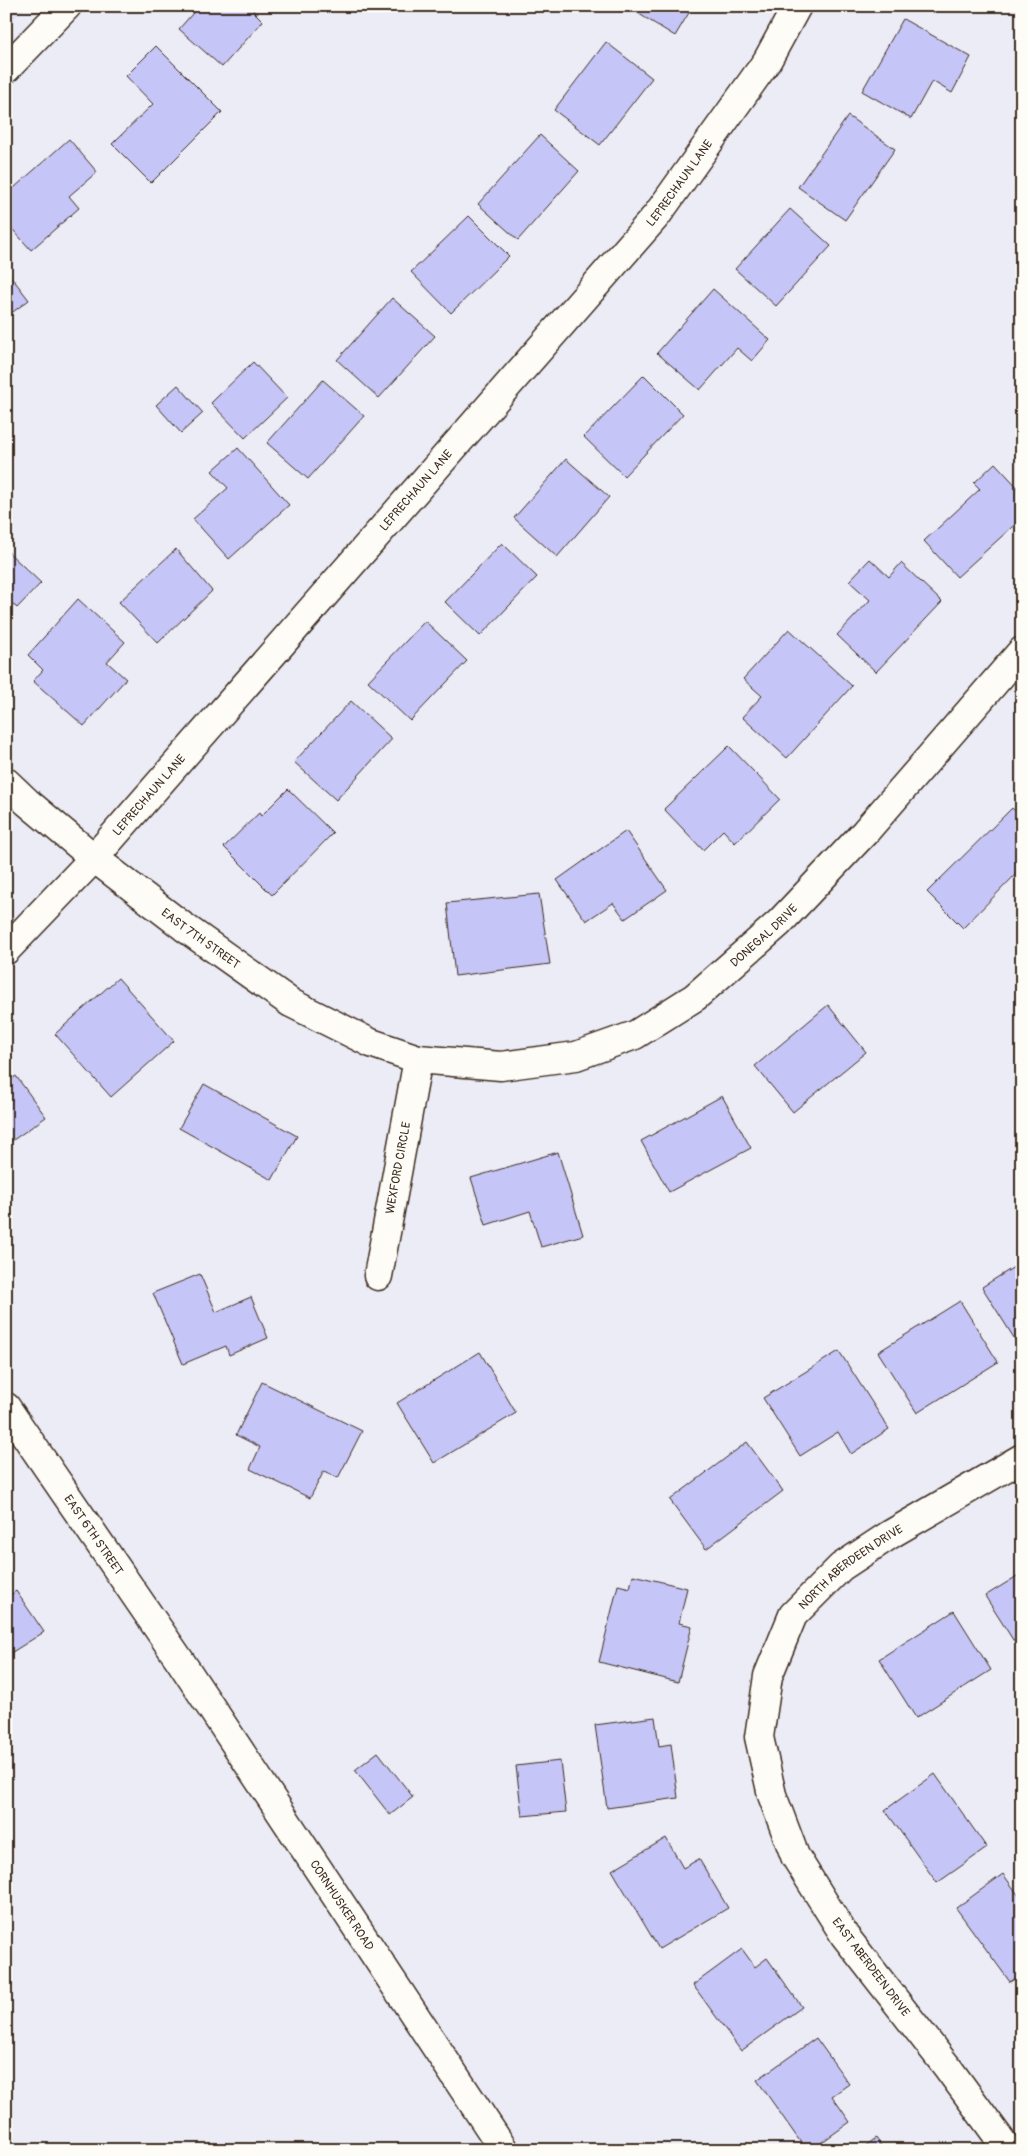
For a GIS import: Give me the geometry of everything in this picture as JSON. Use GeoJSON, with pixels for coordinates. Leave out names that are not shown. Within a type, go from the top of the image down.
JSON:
{"type":"FeatureCollection","features":[{"type":"Feature","properties":{"kind":"street"},"geometry":{"type":"LineString","coordinates":[[6,69],[67,6]]}},
{"type":"Feature","properties":{"kind":"street","name":"LEPRECHAUN LANE"},"geometry":{"type":"LineString","coordinates":[[6,950],[94,858],[657,215],[767,61],[798,6]]}},
{"type":"Feature","properties":{"kind":"street","name":"DONEGAL DRIVE"},"geometry":{"type":"LineString","coordinates":[[418,1060],[500,1066],[576,1056],[635,1035],[695,997],[779,923],[1016,669]]}},
{"type":"Feature","properties":{"kind":"street","name":"EAST 7TH STREET"},"geometry":{"type":"LineString","coordinates":[[6,782],[94,858],[184,927],[291,1004],[370,1043],[418,1060]]}},
{"type":"Feature","properties":{"kind":"street","name":"WEXFORD CIRCLE"},"geometry":{"type":"LineString","coordinates":[[378,1276],[418,1060]]}},
{"type":"Feature","properties":{"kind":"street","name":"EAST 6TH STREET"},"geometry":{"type":"LineString","coordinates":[[6,1407],[181,1662]]}},
{"type":"Feature","properties":{"kind":"street","name":"NORTH ABERDEEN DRIVE"},"geometry":{"type":"LineString","coordinates":[[759,1737],[768,1676],[793,1615],[841,1567],[891,1534],[1022,1458]]}},
{"type":"Feature","properties":{"kind":"street","name":"CORNHUSKER ROAD"},"geometry":{"type":"LineString","coordinates":[[181,1662],[504,2150]]}},
{"type":"Feature","properties":{"kind":"street","name":"EAST ABERDEEN DRIVE"},"geometry":{"type":"LineString","coordinates":[[759,1737],[772,1795],[795,1856],[845,1936],[948,2068],[1008,2150]]}},
{"type":"Feature","properties":{"kind":"shaded area"},"geometry":{"type":"Polygon","coordinates":[[[6,6],[27,6],[6,26],[6,6]]]}},
{"type":"Feature","properties":{"kind":"building"},"geometry":{"type":"Polygon","coordinates":[[[199,6],[257,6],[253,11],[263,21],[222,67],[179,29],[199,6]]]}},
{"type":"Feature","properties":{"kind":"building"},"geometry":{"type":"Polygon","coordinates":[[[626,6],[693,6],[675,36],[626,6]]]}},
{"type":"Feature","properties":{"kind":"building"},"geometry":{"type":"Polygon","coordinates":[[[903,19],[971,57],[952,93],[932,81],[911,119],[862,91],[903,19]]]}},
{"type":"Feature","properties":{"kind":"building"},"geometry":{"type":"Polygon","coordinates":[[[606,42],[652,78],[600,145],[554,110],[606,42]]]}},
{"type":"Feature","properties":{"kind":"building"},"geometry":{"type":"Polygon","coordinates":[[[156,46],[222,112],[151,183],[112,144],[153,104],[126,76],[156,46]]]}},
{"type":"Feature","properties":{"kind":"building"},"geometry":{"type":"Polygon","coordinates":[[[848,116],[895,149],[845,220],[798,187],[848,116]]]}},
{"type":"Feature","properties":{"kind":"building"},"geometry":{"type":"Polygon","coordinates":[[[540,135],[579,171],[518,240],[478,204],[540,135]]]}},
{"type":"Feature","properties":{"kind":"building"},"geometry":{"type":"Polygon","coordinates":[[[69,139],[97,172],[69,196],[79,208],[31,250],[6,222],[6,195],[69,139]]]}},
{"type":"Feature","properties":{"kind":"building"},"geometry":{"type":"Polygon","coordinates":[[[790,209],[831,246],[776,306],[735,269],[790,209]]]}},
{"type":"Feature","properties":{"kind":"building"},"geometry":{"type":"Polygon","coordinates":[[[469,216],[509,256],[451,313],[411,272],[469,216]]]}},
{"type":"Feature","properties":{"kind":"building"},"geometry":{"type":"Polygon","coordinates":[[[6,270],[29,300],[6,317],[6,270]]]}},
{"type":"Feature","properties":{"kind":"building"},"geometry":{"type":"Polygon","coordinates":[[[713,289],[770,340],[752,361],[737,348],[700,390],[657,353],[713,289]]]}},
{"type":"Feature","properties":{"kind":"building"},"geometry":{"type":"Polygon","coordinates":[[[392,298],[435,336],[379,398],[337,360],[392,298]]]}},
{"type":"Feature","properties":{"kind":"building"},"geometry":{"type":"Polygon","coordinates":[[[253,362],[287,398],[245,438],[211,403],[253,362]]]}},
{"type":"Feature","properties":{"kind":"building"},"geometry":{"type":"Polygon","coordinates":[[[644,375],[683,414],[624,476],[584,437],[644,375]]]}},
{"type":"Feature","properties":{"kind":"building"},"geometry":{"type":"Polygon","coordinates":[[[323,380],[364,416],[308,479],[267,443],[323,380]]]}},
{"type":"Feature","properties":{"kind":"building"},"geometry":{"type":"Polygon","coordinates":[[[178,385],[203,413],[181,433],[156,405],[178,385]]]}},
{"type":"Feature","properties":{"kind":"building"},"geometry":{"type":"Polygon","coordinates":[[[238,448],[289,505],[229,559],[193,519],[228,488],[212,471],[238,448]]]}},
{"type":"Feature","properties":{"kind":"building"},"geometry":{"type":"Polygon","coordinates":[[[566,459],[609,497],[557,557],[514,518],[566,459]]]}},
{"type":"Feature","properties":{"kind":"building"},"geometry":{"type":"Polygon","coordinates":[[[995,463],[1022,492],[1022,518],[957,577],[924,541],[980,489],[974,483],[995,463]]]}},
{"type":"Feature","properties":{"kind":"building"},"geometry":{"type":"Polygon","coordinates":[[[502,543],[537,577],[480,636],[445,602],[502,543]]]}},
{"type":"Feature","properties":{"kind":"building"},"geometry":{"type":"Polygon","coordinates":[[[176,549],[212,591],[158,643],[119,602],[176,549]]]}},
{"type":"Feature","properties":{"kind":"building"},"geometry":{"type":"Polygon","coordinates":[[[6,550],[41,583],[17,608],[6,598],[6,550]]]}},
{"type":"Feature","properties":{"kind":"building"},"geometry":{"type":"Polygon","coordinates":[[[870,559],[889,577],[901,563],[942,602],[876,672],[837,635],[870,600],[849,581],[870,559]]]}},
{"type":"Feature","properties":{"kind":"building"},"geometry":{"type":"Polygon","coordinates":[[[78,599],[125,642],[107,662],[126,679],[84,726],[33,681],[43,670],[28,655],[78,599]]]}},
{"type":"Feature","properties":{"kind":"building"},"geometry":{"type":"Polygon","coordinates":[[[425,621],[467,661],[410,721],[368,681],[425,621]]]}},
{"type":"Feature","properties":{"kind":"building"},"geometry":{"type":"Polygon","coordinates":[[[789,629],[852,686],[787,758],[742,717],[762,696],[743,679],[789,629]]]}},
{"type":"Feature","properties":{"kind":"building"},"geometry":{"type":"Polygon","coordinates":[[[351,701],[392,739],[336,800],[294,762],[351,701]]]}},
{"type":"Feature","properties":{"kind":"building"},"geometry":{"type":"Polygon","coordinates":[[[729,746],[780,799],[735,843],[723,830],[703,850],[664,809],[729,746]]]}},
{"type":"Feature","properties":{"kind":"building"},"geometry":{"type":"Polygon","coordinates":[[[288,789],[333,833],[272,895],[224,847],[259,813],[261,816],[288,789]]]}},
{"type":"Feature","properties":{"kind":"building"},"geometry":{"type":"Polygon","coordinates":[[[1012,808],[1022,818],[1022,868],[963,928],[927,892],[1012,808]]]}},
{"type":"Feature","properties":{"kind":"building"},"geometry":{"type":"Polygon","coordinates":[[[626,831],[667,890],[625,919],[613,903],[586,921],[557,880],[626,831]]]}},
{"type":"Feature","properties":{"kind":"building"},"geometry":{"type":"Polygon","coordinates":[[[539,894],[550,964],[455,976],[447,903],[539,894]]]}},
{"type":"Feature","properties":{"kind":"building"},"geometry":{"type":"Polygon","coordinates":[[[118,978],[174,1041],[111,1097],[55,1034],[118,978]]]}},
{"type":"Feature","properties":{"kind":"building"},"geometry":{"type":"Polygon","coordinates":[[[828,1005],[866,1052],[793,1112],[755,1066],[828,1005]]]}},
{"type":"Feature","properties":{"kind":"building"},"geometry":{"type":"Polygon","coordinates":[[[16,1076],[46,1117],[6,1145],[6,1083],[16,1076]]]}},
{"type":"Feature","properties":{"kind":"building"},"geometry":{"type":"Polygon","coordinates":[[[204,1084],[297,1136],[272,1180],[179,1128],[204,1084]]]}},
{"type":"Feature","properties":{"kind":"building"},"geometry":{"type":"Polygon","coordinates":[[[722,1096],[751,1148],[669,1192],[641,1141],[722,1096]]]}},
{"type":"Feature","properties":{"kind":"building"},"geometry":{"type":"Polygon","coordinates":[[[558,1152],[583,1235],[541,1247],[530,1211],[486,1225],[471,1178],[558,1152]]]}},
{"type":"Feature","properties":{"kind":"building"},"geometry":{"type":"Polygon","coordinates":[[[1022,1262],[1022,1348],[1021,1349],[982,1287],[1022,1262]]]}},
{"type":"Feature","properties":{"kind":"building"},"geometry":{"type":"Polygon","coordinates":[[[200,1274],[216,1312],[251,1297],[268,1338],[229,1355],[226,1346],[183,1364],[153,1293],[200,1274]]]}},
{"type":"Feature","properties":{"kind":"building"},"geometry":{"type":"Polygon","coordinates":[[[960,1301],[998,1362],[917,1413],[878,1352],[960,1301]]]}},
{"type":"Feature","properties":{"kind":"building"},"geometry":{"type":"Polygon","coordinates":[[[839,1351],[889,1429],[851,1454],[838,1432],[800,1456],[763,1398],[839,1351]]]}},
{"type":"Feature","properties":{"kind":"building"},"geometry":{"type":"Polygon","coordinates":[[[480,1352],[516,1413],[434,1463],[397,1403],[480,1352]]]}},
{"type":"Feature","properties":{"kind":"building"},"geometry":{"type":"Polygon","coordinates":[[[262,1382],[362,1431],[338,1478],[324,1471],[310,1498],[250,1469],[260,1447],[236,1435],[262,1382]]]}},
{"type":"Feature","properties":{"kind":"building"},"geometry":{"type":"Polygon","coordinates":[[[747,1442],[783,1491],[706,1549],[670,1500],[747,1442]]]}},
{"type":"Feature","properties":{"kind":"building"},"geometry":{"type":"Polygon","coordinates":[[[1022,1573],[1022,1654],[985,1596],[1022,1573]]]}},
{"type":"Feature","properties":{"kind":"building"},"geometry":{"type":"Polygon","coordinates":[[[633,1575],[687,1588],[679,1623],[692,1626],[678,1682],[599,1662],[618,1585],[630,1588],[633,1575]]]}},
{"type":"Feature","properties":{"kind":"building"},"geometry":{"type":"Polygon","coordinates":[[[16,1591],[44,1632],[6,1656],[6,1598],[16,1591]]]}},
{"type":"Feature","properties":{"kind":"building"},"geometry":{"type":"Polygon","coordinates":[[[954,1611],[991,1670],[916,1718],[879,1659],[954,1611]]]}},
{"type":"Feature","properties":{"kind":"building"},"geometry":{"type":"Polygon","coordinates":[[[655,1717],[659,1746],[671,1744],[678,1798],[607,1808],[595,1725],[655,1717]]]}},
{"type":"Feature","properties":{"kind":"building"},"geometry":{"type":"Polygon","coordinates":[[[378,1752],[413,1797],[390,1815],[355,1770],[378,1752]]]}},
{"type":"Feature","properties":{"kind":"building"},"geometry":{"type":"Polygon","coordinates":[[[560,1761],[566,1812],[522,1816],[516,1766],[560,1761]]]}},
{"type":"Feature","properties":{"kind":"building"},"geometry":{"type":"Polygon","coordinates":[[[935,1774],[987,1848],[937,1883],[885,1810],[935,1774]]]}},
{"type":"Feature","properties":{"kind":"building"},"geometry":{"type":"Polygon","coordinates":[[[666,1838],[683,1868],[699,1859],[728,1908],[659,1949],[612,1870],[666,1838]]]}},
{"type":"Feature","properties":{"kind":"building"},"geometry":{"type":"Polygon","coordinates":[[[1003,1874],[1022,1900],[1022,1974],[1010,1982],[956,1908],[1003,1874]]]}},
{"type":"Feature","properties":{"kind":"building"},"geometry":{"type":"Polygon","coordinates":[[[742,1949],[755,1967],[767,1958],[802,2007],[741,2051],[693,1985],[742,1949]]]}},
{"type":"Feature","properties":{"kind":"building"},"geometry":{"type":"Polygon","coordinates":[[[816,2038],[849,2084],[832,2096],[850,2122],[811,2150],[806,2150],[757,2080],[816,2038]]]}},
{"type":"Feature","properties":{"kind":"building"},"geometry":{"type":"Polygon","coordinates":[[[876,2138],[884,2150],[860,2150],[876,2138]]]}}]}
